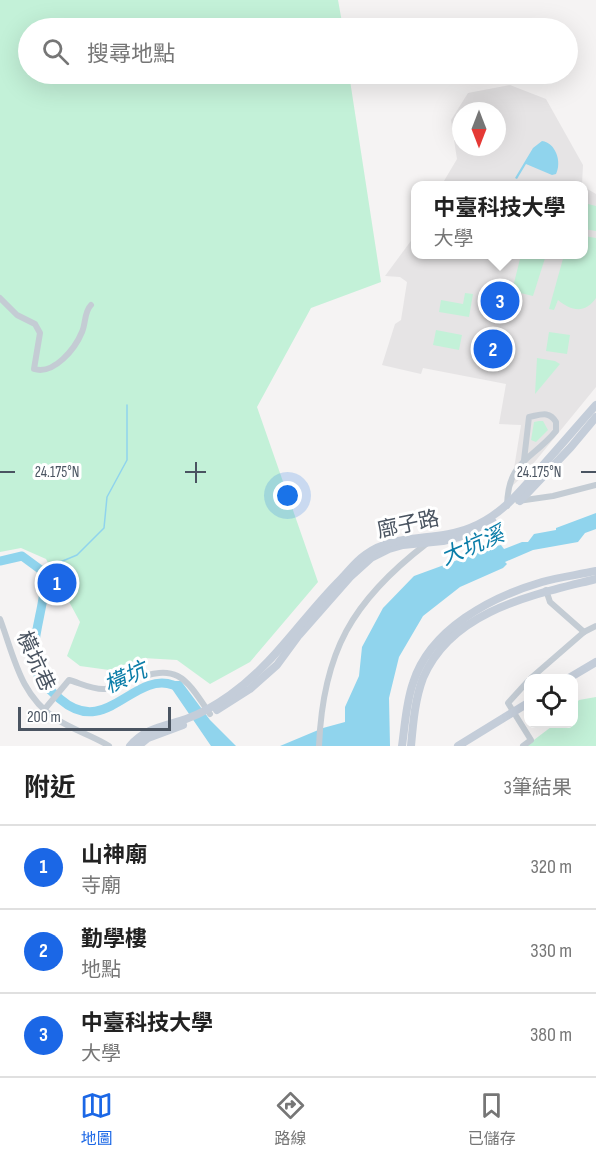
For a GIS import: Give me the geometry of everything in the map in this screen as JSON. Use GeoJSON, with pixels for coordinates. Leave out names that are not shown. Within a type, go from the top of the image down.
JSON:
{"type":"FeatureCollection","features":[{"type":"Feature","properties":{"kind":"main road","name":"廍子路"},"geometry":{"type":"LineString","coordinates":[[518,500],[596,405]]}},
{"type":"Feature","properties":{"kind":"main road","name":"廍子路"},"geometry":{"type":"LineString","coordinates":[[208,713],[234,700],[277,665],[307,626],[366,563],[389,549],[451,539],[480,530],[518,500],[571,447],[596,417]]}},
{"type":"Feature","properties":{"kind":"main road","name":"廍子路"},"geometry":{"type":"LineString","coordinates":[[208,713],[256,676],[279,652],[296,628],[321,600],[358,560],[369,552],[394,541],[439,536],[470,528],[509,507]]}},
{"type":"Feature","properties":{"kind":"main road"},"geometry":{"type":"LineString","coordinates":[[402,746],[413,683],[429,653],[445,634],[478,609],[500,598],[544,581],[596,571]]}},
{"type":"Feature","properties":{"kind":"main road"},"geometry":{"type":"LineString","coordinates":[[411,746],[421,685],[440,651],[462,630],[507,604],[546,590],[596,579]]}},
{"type":"Feature","properties":{"kind":"main road"},"geometry":{"type":"LineString","coordinates":[[576,674],[596,662]]}},
{"type":"Feature","properties":{"kind":"main road"},"geometry":{"type":"LineString","coordinates":[[458,746],[524,706]]}},
{"type":"Feature","properties":{"kind":"main road"},"geometry":{"type":"LineString","coordinates":[[138,746],[148,738],[208,713]]}},
{"type":"Feature","properties":{"kind":"main road"},"geometry":{"type":"LineString","coordinates":[[130,746],[146,732],[189,721]]}},
{"type":"Feature","properties":{"kind":"street"},"geometry":{"type":"LineString","coordinates":[[0,298],[17,315],[35,324],[40,333],[34,369],[38,370],[49,369],[64,358],[82,333],[87,309],[91,305]]}},
{"type":"Feature","properties":{"kind":"street"},"geometry":{"type":"LineString","coordinates":[[509,507],[507,489],[516,468],[556,431],[557,424],[551,415],[529,417],[524,460]]}},
{"type":"Feature","properties":{"kind":"street"},"geometry":{"type":"LineString","coordinates":[[518,500],[553,496],[596,485]]}},
{"type":"Feature","properties":{"kind":"street"},"geometry":{"type":"LineString","coordinates":[[320,746],[323,694],[332,663],[356,614],[370,594],[392,571],[426,544]]}},
{"type":"Feature","properties":{"kind":"street"},"geometry":{"type":"LineString","coordinates":[[546,590],[550,602],[584,632]]}},
{"type":"Feature","properties":{"kind":"street","name":"橫坑巷"},"geometry":{"type":"LineString","coordinates":[[0,620],[18,672],[32,698],[64,724],[109,746]]}},
{"type":"Feature","properties":{"kind":"street"},"geometry":{"type":"LineString","coordinates":[[537,674],[584,632],[596,626]]}},
{"type":"Feature","properties":{"kind":"street"},"geometry":{"type":"LineString","coordinates":[[44,710],[69,680],[91,688],[105,689],[158,672],[174,673],[187,682],[208,713]]}},
{"type":"Feature","properties":{"kind":"street"},"geometry":{"type":"LineString","coordinates":[[523,746],[531,740],[508,703],[524,686]]}},
{"type":"Feature","properties":{"kind":"shaded area"},"geometry":{"type":"Polygon","coordinates":[[[510,85],[546,99],[583,165],[582,181],[444,181],[457,156],[506,156],[506,102],[462,102],[468,93],[510,85]]]}},
{"type":"Feature","properties":{"kind":"shaded area"},"geometry":{"type":"Polygon","coordinates":[[[588,189],[596,194],[596,387],[524,475],[511,487],[521,425],[499,424],[506,384],[423,368],[421,374],[382,365],[395,324],[401,320],[407,282],[400,277],[385,276],[411,241],[411,259],[588,259],[588,189]]]}},
{"type":"Feature","properties":{"kind":"green space"},"geometry":{"type":"Polygon","coordinates":[[[0,0],[338,0],[341,18],[18,18],[18,84],[351,84],[381,282],[311,308],[257,407],[318,582],[250,662],[210,684],[177,660],[143,658],[109,670],[80,666],[67,656],[80,622],[46,559],[21,548],[0,552],[0,0]]]}},
{"type":"Feature","properties":{"kind":"green space"},"geometry":{"type":"Polygon","coordinates":[[[588,204],[596,206],[596,231],[588,230],[588,204]]]}},
{"type":"Feature","properties":{"kind":"green space"},"geometry":{"type":"Polygon","coordinates":[[[588,237],[596,238],[596,298],[583,309],[568,307],[558,300],[554,310],[549,309],[563,259],[588,259],[588,237]]]}},
{"type":"Feature","properties":{"kind":"green space"},"geometry":{"type":"Polygon","coordinates":[[[520,259],[545,259],[533,296],[512,291],[520,259]]]}},
{"type":"Feature","properties":{"kind":"green space"},"geometry":{"type":"Polygon","coordinates":[[[465,293],[473,294],[469,317],[439,312],[441,300],[463,304],[465,293]]]}},
{"type":"Feature","properties":{"kind":"green space"},"geometry":{"type":"Polygon","coordinates":[[[436,330],[462,335],[459,350],[433,345],[436,330]]]}},
{"type":"Feature","properties":{"kind":"green space"},"geometry":{"type":"Polygon","coordinates":[[[549,332],[570,335],[567,354],[546,351],[549,332]]]}},
{"type":"Feature","properties":{"kind":"green space"},"geometry":{"type":"Polygon","coordinates":[[[537,358],[560,364],[535,394],[537,358]]]}},
{"type":"Feature","properties":{"kind":"green space"},"geometry":{"type":"Polygon","coordinates":[[[543,421],[548,430],[536,442],[531,440],[534,422],[543,421]]]}},
{"type":"Feature","properties":{"kind":"green space"},"geometry":{"type":"Polygon","coordinates":[[[596,697],[596,746],[526,746],[550,728],[578,728],[579,700],[596,697]]]}},
{"type":"Feature","properties":{"kind":"water"},"geometry":{"type":"Polygon","coordinates":[[[542,141],[547,142],[554,149],[558,159],[556,174],[552,175],[526,164],[517,179],[515,178],[533,148],[542,141]]]}},
{"type":"Feature","properties":{"kind":"water"},"geometry":{"type":"Polygon","coordinates":[[[596,513],[596,529],[585,533],[578,542],[533,550],[505,562],[507,564],[503,568],[460,587],[423,616],[399,657],[389,698],[390,746],[280,746],[323,728],[345,722],[345,707],[359,676],[362,647],[383,608],[414,576],[496,546],[501,545],[504,549],[528,542],[534,534],[556,530],[556,528],[596,513]]]}},
{"type":"Feature","properties":{"kind":"water"},"geometry":{"type":"Polygon","coordinates":[[[163,681],[181,681],[210,720],[236,746],[211,746],[170,686],[163,681]]]}},
{"type":"Feature","properties":{"kind":"waterway"},"geometry":{"type":"LineString","coordinates":[[41,570],[77,555],[104,528],[107,497],[127,460],[127,405]]}},
{"type":"Feature","properties":{"kind":"waterway","name":"橫坑"},"geometry":{"type":"LineString","coordinates":[[0,561],[22,556],[41,570],[44,595],[34,647],[35,667],[42,682],[60,699],[76,709],[91,712],[119,702],[145,687],[159,683],[173,685]]}},
{"type":"Feature","properties":{"kind":"place","name":"中臺科技大學"},"geometry":{"type":"Point","coordinates":[500,301]}},
{"type":"Feature","properties":{"kind":"place","name":"勤學樓"},"geometry":{"type":"Point","coordinates":[493,349]}},
{"type":"Feature","properties":{"kind":"place","name":"山神廟"},"geometry":{"type":"Point","coordinates":[57,583]}},
{"type":"Feature","properties":{"kind":"water label","name":"大坑溪"},"geometry":{"type":"Point","coordinates":[472,545]}}]}
